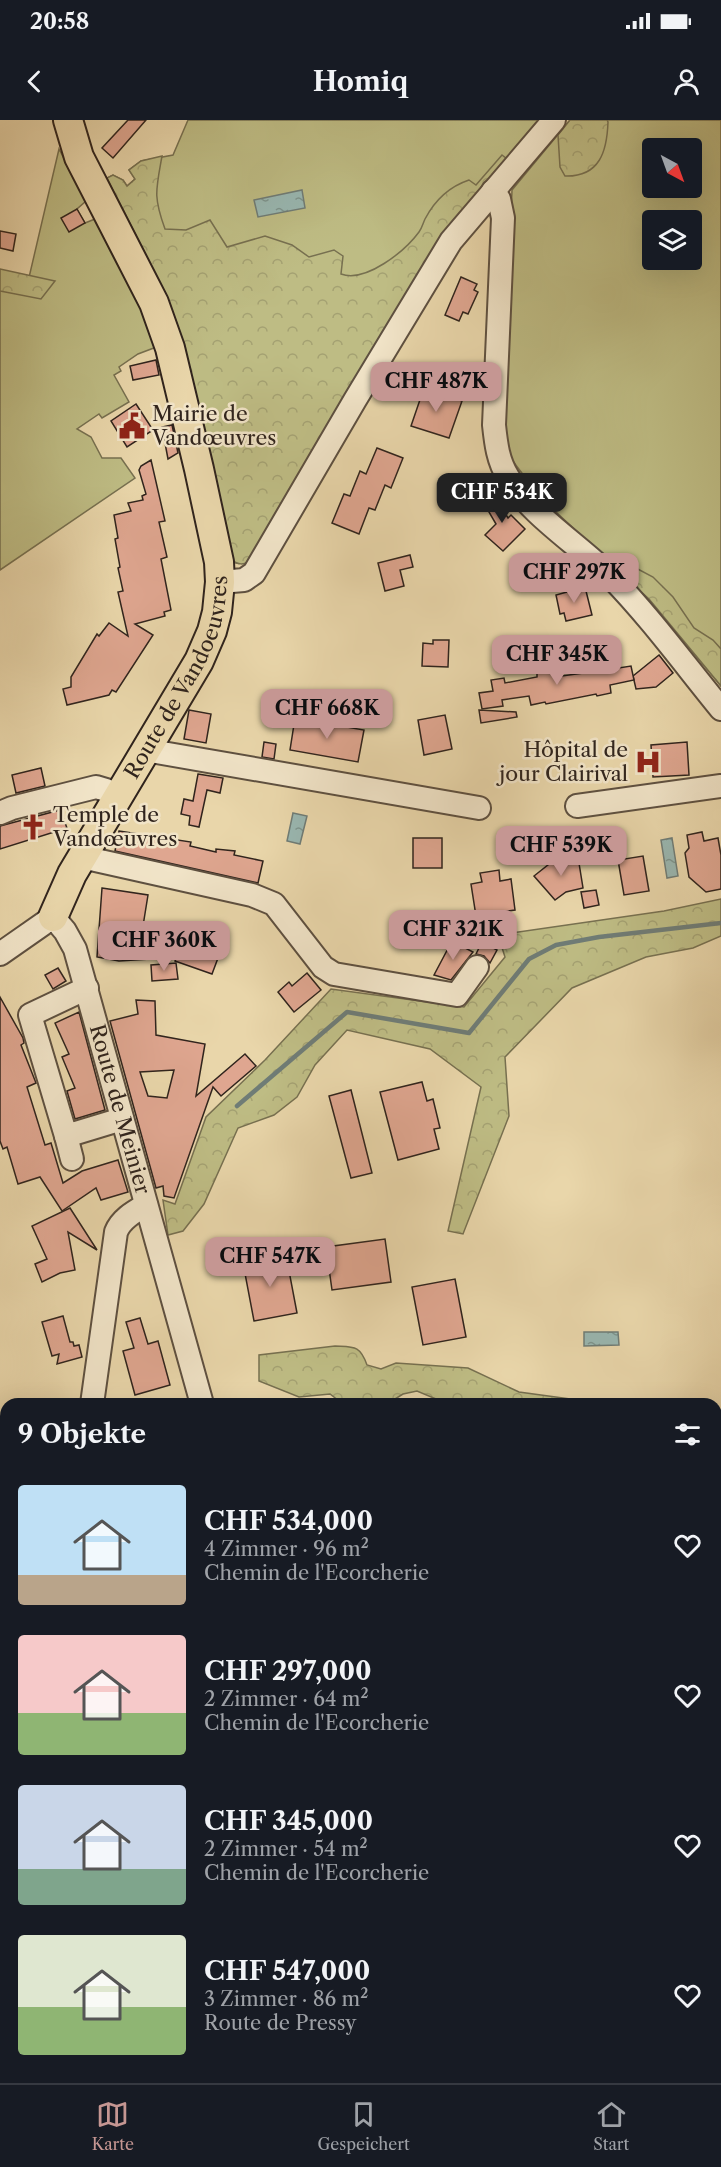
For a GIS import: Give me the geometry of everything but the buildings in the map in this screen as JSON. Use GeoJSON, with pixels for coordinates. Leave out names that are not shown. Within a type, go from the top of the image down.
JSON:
{"type":"FeatureCollection","features":[{"type":"Feature","properties":{"kind":"main road","name":"Route de Vandoeuvres"},"geometry":{"type":"LineString","coordinates":[[54,917],[72,874],[189,680],[206,646],[217,612],[220,582],[219,562],[208,506],[165,330],[147,288],[79,157],[68,120]]}},
{"type":"Feature","properties":{"kind":"street"},"geometry":{"type":"LineString","coordinates":[[220,582],[244,580],[254,573],[451,241],[554,120]]}},
{"type":"Feature","properties":{"kind":"street"},"geometry":{"type":"LineString","coordinates":[[493,191],[499,199],[503,218],[494,425],[501,465],[526,501],[610,576],[721,709]]}},
{"type":"Feature","properties":{"kind":"street"},"geometry":{"type":"LineString","coordinates":[[145,750],[479,808]]}},
{"type":"Feature","properties":{"kind":"street"},"geometry":{"type":"LineString","coordinates":[[577,806],[721,786]]}},
{"type":"Feature","properties":{"kind":"street"},"geometry":{"type":"LineString","coordinates":[[0,813],[96,787],[118,796]]}},
{"type":"Feature","properties":{"kind":"street"},"geometry":{"type":"LineString","coordinates":[[82,857],[252,895],[274,904],[323,967],[334,974],[457,995],[477,967]]}},
{"type":"Feature","properties":{"kind":"street"},"geometry":{"type":"LineString","coordinates":[[0,954],[54,917]]}},
{"type":"Feature","properties":{"kind":"street","name":"Route de Meinier"},"geometry":{"type":"LineString","coordinates":[[54,917],[66,931],[75,949],[146,1205],[122,1222],[116,1232],[93,1398]]}},
{"type":"Feature","properties":{"kind":"street"},"geometry":{"type":"LineString","coordinates":[[72,1159],[30,1015],[87,988]]}},
{"type":"Feature","properties":{"kind":"street"},"geometry":{"type":"LineString","coordinates":[[66,1136],[122,1119]]}},
{"type":"Feature","properties":{"kind":"street"},"geometry":{"type":"LineString","coordinates":[[146,1205],[199,1398]]}},
{"type":"Feature","properties":{"kind":"green space"},"geometry":{"type":"Polygon","coordinates":[[[188,120],[541,120],[246,563],[236,563],[165,293],[107,178],[113,175],[123,180],[127,186],[135,179],[129,170],[141,161],[173,155],[188,120]]]}},
{"type":"Feature","properties":{"kind":"green space"},"geometry":{"type":"Polygon","coordinates":[[[570,120],[721,120],[721,686],[649,599],[540,497],[509,456],[503,418],[512,190],[570,120]]]}},
{"type":"Feature","properties":{"kind":"green space"},"geometry":{"type":"Polygon","coordinates":[[[570,120],[607,120],[608,122],[606,143],[594,167],[577,175],[565,176],[560,167],[558,135],[570,120]]]}},
{"type":"Feature","properties":{"kind":"green space"},"geometry":{"type":"Polygon","coordinates":[[[59,149],[86,201],[77,209],[85,223],[95,219],[125,273],[159,346],[138,354],[119,367],[121,371],[114,375],[129,402],[102,418],[99,414],[77,429],[91,437],[102,458],[121,458],[135,478],[0,570],[0,278],[27,286],[59,149]]]}},
{"type":"Feature","properties":{"kind":"green space"},"geometry":{"type":"Polygon","coordinates":[[[502,155],[507,159],[251,561],[241,564],[231,560],[165,293],[107,178],[113,175],[123,180],[127,186],[135,179],[129,170],[141,161],[162,156],[157,200],[165,229],[186,230],[210,220],[227,247],[265,236],[292,245],[309,257],[334,250],[343,256],[341,274],[351,276],[373,270],[395,256],[413,240],[429,212],[443,195],[469,180],[476,185],[502,155]]]}},
{"type":"Feature","properties":{"kind":"green space"},"geometry":{"type":"Polygon","coordinates":[[[0,269],[55,281],[41,299],[0,291],[0,269]]]}},
{"type":"Feature","properties":{"kind":"green space"},"geometry":{"type":"Polygon","coordinates":[[[634,567],[653,577],[673,597],[694,628],[713,640],[721,649],[721,686],[649,599],[626,578],[634,567]]]}},
{"type":"Feature","properties":{"kind":"green space"},"geometry":{"type":"Polygon","coordinates":[[[721,899],[721,936],[693,948],[646,957],[572,988],[505,1057],[509,1116],[463,1234],[448,1231],[481,1087],[430,1049],[347,1030],[315,1065],[297,1097],[274,1115],[238,1128],[204,1204],[183,1231],[168,1235],[163,1200],[175,1204],[206,1117],[265,1060],[331,989],[464,1007],[505,957],[498,935],[664,911],[721,899]]]}},
{"type":"Feature","properties":{"kind":"green space"},"geometry":{"type":"Polygon","coordinates":[[[335,1346],[356,1348],[367,1365],[381,1369],[396,1363],[468,1368],[519,1392],[563,1398],[434,1398],[417,1391],[397,1398],[335,1398],[330,1394],[299,1397],[259,1381],[259,1355],[335,1346]]]}},
{"type":"Feature","properties":{"kind":"water"},"geometry":{"type":"Polygon","coordinates":[[[302,190],[305,208],[258,217],[254,200],[302,190]]]}},
{"type":"Feature","properties":{"kind":"water"},"geometry":{"type":"Polygon","coordinates":[[[293,813],[307,816],[300,844],[287,841],[293,813]]]}},
{"type":"Feature","properties":{"kind":"water"},"geometry":{"type":"Polygon","coordinates":[[[672,838],[678,876],[667,878],[661,840],[672,838]]]}},
{"type":"Feature","properties":{"kind":"water"},"geometry":{"type":"Polygon","coordinates":[[[584,1332],[618,1332],[619,1345],[584,1346],[584,1332]]]}},
{"type":"Feature","properties":{"kind":"waterway"},"geometry":{"type":"LineString","coordinates":[[237,1106],[347,1012],[469,1033],[529,959],[556,945],[599,937],[721,923]]}},
{"type":"Feature","properties":{"kind":"place","name":"Mairie de Vandœuvres"},"geometry":{"type":"Point","coordinates":[132,426]}},
{"type":"Feature","properties":{"kind":"place","name":"Hôpital de jour Clairival"},"geometry":{"type":"Point","coordinates":[648,762]}},
{"type":"Feature","properties":{"kind":"place","name":"Temple de Vandœuvres"},"geometry":{"type":"Point","coordinates":[33,827]}}]}
